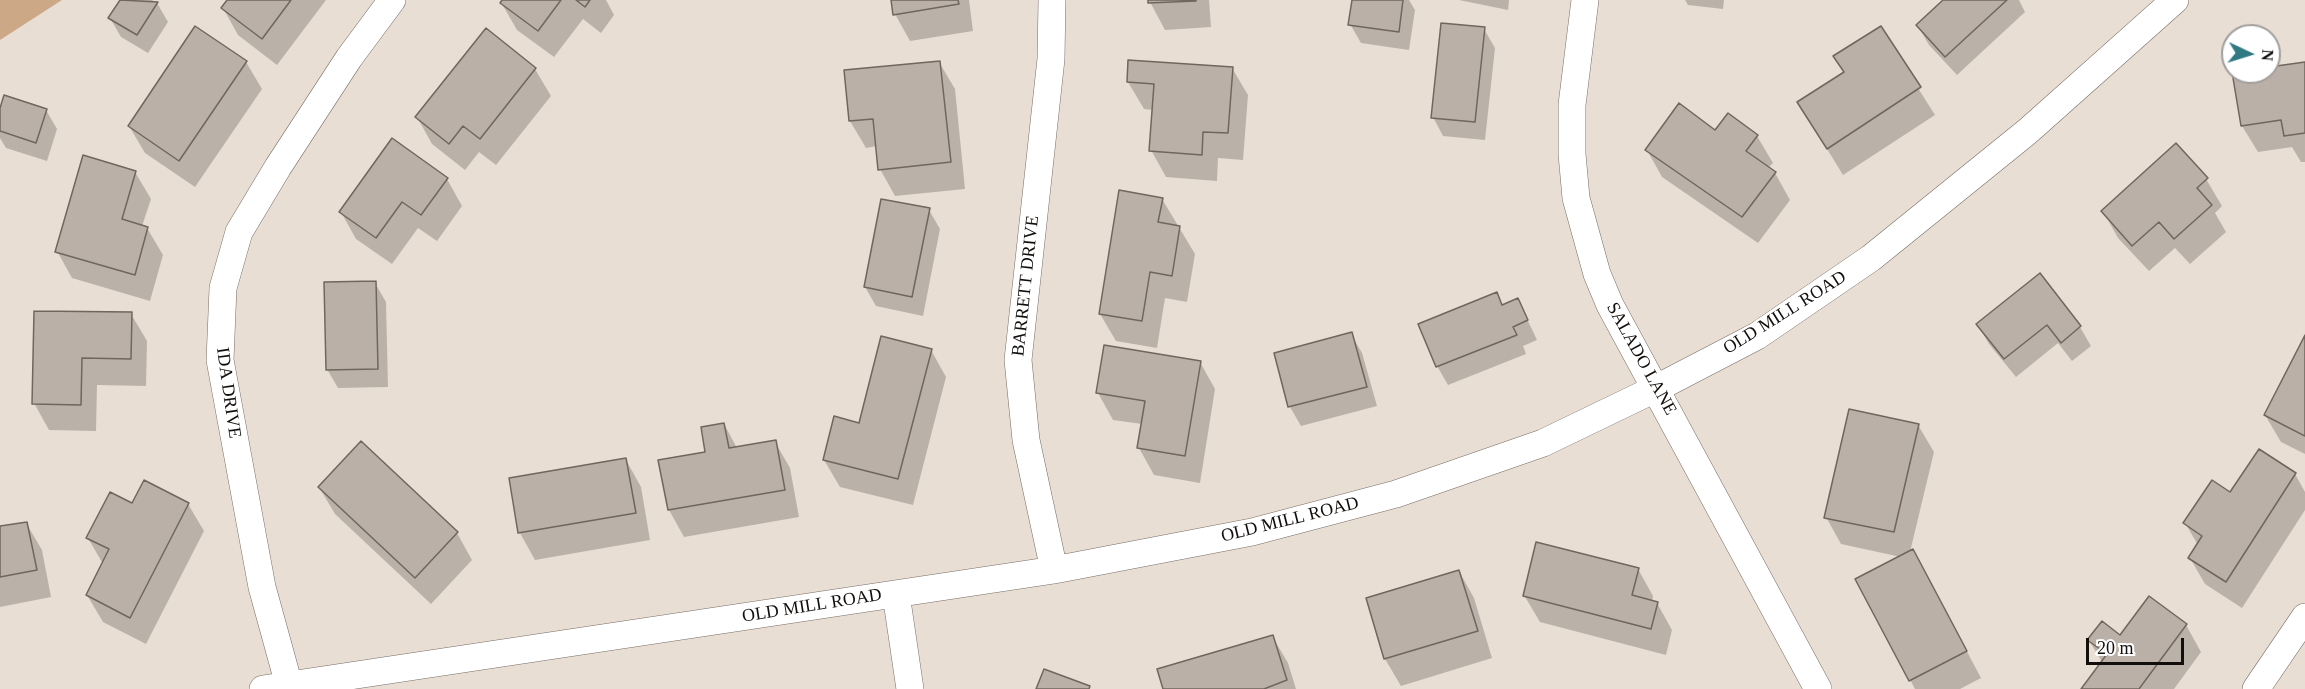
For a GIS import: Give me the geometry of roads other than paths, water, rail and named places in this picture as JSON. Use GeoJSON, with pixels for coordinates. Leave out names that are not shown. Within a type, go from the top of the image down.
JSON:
{"type":"FeatureCollection","features":[{"type":"Feature","properties":{"kind":"street","name":"IDA DRIVE"},"geometry":{"type":"LineString","coordinates":[[276,687],[262,587],[220,360],[223,288],[239,232],[349,58],[392,0]]}},
{"type":"Feature","properties":{"kind":"street","name":"BARRETT DRIVE"},"geometry":{"type":"LineString","coordinates":[[1052,0],[1051,59],[1018,360],[1026,440],[1054,570]]}},
{"type":"Feature","properties":{"kind":"street","name":"SALADO LANE"},"geometry":{"type":"LineString","coordinates":[[1586,0],[1572,105],[1572,154],[1576,198],[1586,242],[1601,284],[1818,689]]}},
{"type":"Feature","properties":{"kind":"street","name":"OLD MILL ROAD"},"geometry":{"type":"LineString","coordinates":[[276,687],[1054,570],[1252,532],[1396,494],[1543,443],[1757,336],[1871,258],[2028,132],[2175,0]]}},
{"type":"Feature","properties":{"kind":"street"},"geometry":{"type":"LineString","coordinates":[[896,594],[910,689]]}},
{"type":"Feature","properties":{"kind":"street"},"geometry":{"type":"LineString","coordinates":[[2256,689],[2305,617]]}}]}
